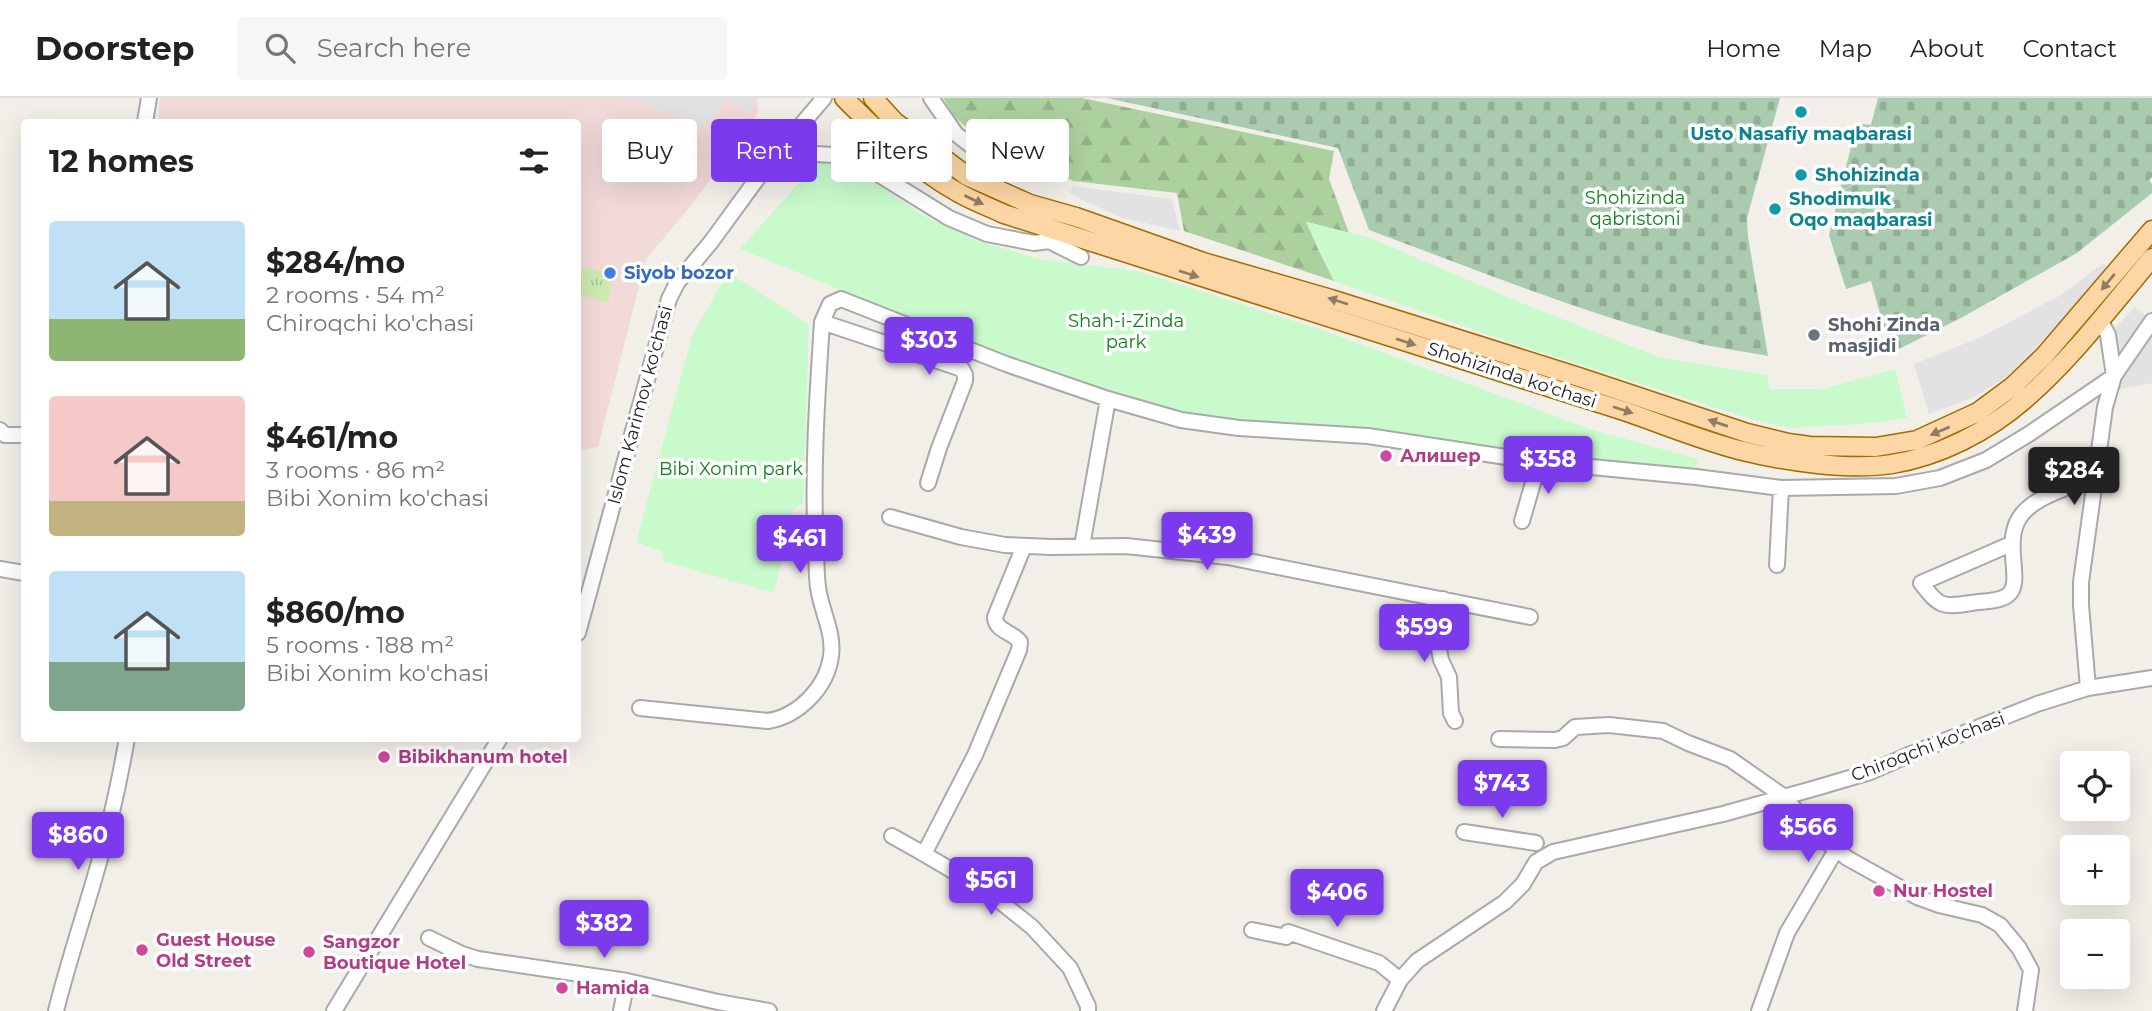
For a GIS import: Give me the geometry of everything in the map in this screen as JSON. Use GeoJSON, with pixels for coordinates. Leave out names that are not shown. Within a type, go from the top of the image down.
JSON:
{"type":"FeatureCollection","features":[{"type":"Feature","properties":{"kind":"main road","name":"Shohizinda ko'chasi"},"geometry":{"type":"LineString","coordinates":[[844,98],[910,160],[958,193],[1004,214],[1624,411],[1722,445],[1789,461],[1838,465],[1890,464],[1937,452],[1962,441],[2006,415],[2025,400],[2062,363],[2152,258]]}},
{"type":"Feature","properties":{"kind":"main road","name":"Shohizinda ko'chasi"},"geometry":{"type":"LineString","coordinates":[[873,98],[895,122],[967,176],[1030,204],[1076,217],[1203,262],[1331,299],[1747,433],[1810,446],[1876,447],[1896,444],[1928,436],[1978,412],[2013,386],[2044,356],[2152,230]]}},
{"type":"Feature","properties":{"kind":"street"},"geometry":{"type":"LineString","coordinates":[[146,119],[149,98]]}},
{"type":"Feature","properties":{"kind":"street"},"geometry":{"type":"LineString","coordinates":[[931,98],[956,134],[966,142]]}},
{"type":"Feature","properties":{"kind":"street","name":"Islom Karimov ko'chasi"},"geometry":{"type":"LineString","coordinates":[[805,119],[821,100]]}},
{"type":"Feature","properties":{"kind":"street"},"geometry":{"type":"LineString","coordinates":[[817,154],[849,156],[949,218],[974,229],[1034,243],[1049,241],[1081,257]]}},
{"type":"Feature","properties":{"kind":"street","name":"Islom Karimov ko'chasi"},"geometry":{"type":"LineString","coordinates":[[581,623],[669,299],[677,283],[755,182]]}},
{"type":"Feature","properties":{"kind":"street"},"geometry":{"type":"LineString","coordinates":[[640,708],[768,721],[779,719],[802,706],[817,690],[826,674],[831,656],[831,636],[818,592],[815,443],[822,322],[830,304],[841,299],[1006,363],[1108,399],[1181,420],[1239,428],[1368,436],[1539,462],[1782,488],[1896,486],[1940,478],[1986,460],[2114,376]]}},
{"type":"Feature","properties":{"kind":"street"},"geometry":{"type":"LineString","coordinates":[[2100,320],[2108,335],[2114,376]]}},
{"type":"Feature","properties":{"kind":"street"},"geometry":{"type":"LineString","coordinates":[[2088,688],[2081,582],[2105,407],[2114,376],[2152,320]]}},
{"type":"Feature","properties":{"kind":"street"},"geometry":{"type":"LineString","coordinates":[[822,322],[962,369],[965,381],[928,483]]}},
{"type":"Feature","properties":{"kind":"street"},"geometry":{"type":"LineString","coordinates":[[1082,546],[1108,399]]}},
{"type":"Feature","properties":{"kind":"street"},"geometry":{"type":"LineString","coordinates":[[0,430],[5,435],[21,435]]}},
{"type":"Feature","properties":{"kind":"street"},"geometry":{"type":"LineString","coordinates":[[1522,521],[1539,462]]}},
{"type":"Feature","properties":{"kind":"street"},"geometry":{"type":"LineString","coordinates":[[2011,544],[1921,583],[1935,600],[1949,606],[2008,595],[2013,588],[2015,565],[2011,544],[2015,523],[2027,508],[2096,477]]}},
{"type":"Feature","properties":{"kind":"street"},"geometry":{"type":"LineString","coordinates":[[1777,565],[1782,488]]}},
{"type":"Feature","properties":{"kind":"street"},"geometry":{"type":"LineString","coordinates":[[890,517],[961,537],[1005,545],[1126,546],[1228,557],[1530,617]]}},
{"type":"Feature","properties":{"kind":"street"},"geometry":{"type":"LineString","coordinates":[[925,854],[975,755],[1019,650],[1020,642],[1015,636],[998,627],[995,617],[1024,546]]}},
{"type":"Feature","properties":{"kind":"street"},"geometry":{"type":"LineString","coordinates":[[0,569],[21,572]]}},
{"type":"Feature","properties":{"kind":"street"},"geometry":{"type":"LineString","coordinates":[[1443,599],[1438,644],[1441,660],[1449,677],[1451,713],[1455,721]]}},
{"type":"Feature","properties":{"kind":"street","name":"Chiroqchi ko'chasi"},"geometry":{"type":"LineString","coordinates":[[1384,1011],[1400,981],[1417,961],[1505,902],[1523,884],[1536,862],[1553,852],[1723,814],[1870,772],[2038,704],[2088,688],[2152,678]]}},
{"type":"Feature","properties":{"kind":"street"},"geometry":{"type":"LineString","coordinates":[[1499,739],[1555,740],[1563,738],[1575,727],[1609,725],[1663,731],[1730,759],[1783,796],[1817,834],[1836,850],[1917,897],[1982,915],[2000,925],[2019,948],[2031,970],[2025,1011]]}},
{"type":"Feature","properties":{"kind":"street"},"geometry":{"type":"LineString","coordinates":[[56,1011],[101,858],[117,795],[126,742]]}},
{"type":"Feature","properties":{"kind":"street"},"geometry":{"type":"LineString","coordinates":[[334,1011],[497,742]]}},
{"type":"Feature","properties":{"kind":"street"},"geometry":{"type":"LineString","coordinates":[[1464,832],[1536,843]]}},
{"type":"Feature","properties":{"kind":"street"},"geometry":{"type":"LineString","coordinates":[[892,836],[987,891],[1032,927],[1070,968],[1088,1011]]}},
{"type":"Feature","properties":{"kind":"street"},"geometry":{"type":"LineString","coordinates":[[1759,1011],[1787,933],[1836,850]]}},
{"type":"Feature","properties":{"kind":"street"},"geometry":{"type":"LineString","coordinates":[[1252,929],[1286,937],[1288,932],[1341,949],[1379,963],[1400,981]]}},
{"type":"Feature","properties":{"kind":"street"},"geometry":{"type":"LineString","coordinates":[[429,938],[478,959],[626,981],[769,1011]]}},
{"type":"Feature","properties":{"kind":"street"},"geometry":{"type":"LineString","coordinates":[[621,1011],[626,981]]}},
{"type":"Feature","properties":{"kind":"shaded area","name":"Siyob bozor"},"geometry":{"type":"Polygon","coordinates":[[[160,98],[757,98],[758,111],[754,119],[711,119],[711,179],[646,259],[598,447],[581,450],[581,119],[158,119],[160,98]]]}},
{"type":"Feature","properties":{"kind":"shaded area"},"geometry":{"type":"Polygon","coordinates":[[[628,98],[753,98],[752,116],[728,99],[706,127],[697,124],[697,119],[684,119],[628,98]]]}},
{"type":"Feature","properties":{"kind":"shaded area"},"geometry":{"type":"Polygon","coordinates":[[[1073,186],[1172,199],[1180,231],[1123,218],[1070,193],[1073,186]]]}},
{"type":"Feature","properties":{"kind":"shaded area"},"geometry":{"type":"Polygon","coordinates":[[[2104,263],[2110,271],[2008,376],[1972,398],[1929,414],[1914,364],[1981,337],[2059,296],[2104,263]]]}},
{"type":"Feature","properties":{"kind":"shaded area"},"geometry":{"type":"Polygon","coordinates":[[[2135,307],[2152,320],[2152,383],[2116,390],[2109,334],[2135,307]]]}},
{"type":"Feature","properties":{"kind":"green space"},"geometry":{"type":"Polygon","coordinates":[[[943,98],[1082,98],[1334,151],[1329,179],[1349,233],[1307,222],[1334,281],[1184,231],[1177,193],[1069,179],[1069,119],[966,119],[966,127],[954,116],[943,98]]]}},
{"type":"Feature","properties":{"kind":"green space","name":"Shohizinda qabristoni"},"geometry":{"type":"Polygon","coordinates":[[[1107,98],[1780,98],[1747,218],[1768,356],[1648,330],[1369,230],[1338,148],[1107,98]]]}},
{"type":"Feature","properties":{"kind":"green space"},"geometry":{"type":"Polygon","coordinates":[[[1878,98],[2152,98],[2152,177],[2149,180],[2152,193],[2077,253],[1959,319],[1891,353],[1871,281],[1846,289],[1829,235],[1857,123],[1871,125],[1878,98]]]}},
{"type":"Feature","properties":{"kind":"green space","name":"Shah-i-Zinda park"},"geometry":{"type":"Polygon","coordinates":[[[819,160],[831,165],[831,182],[873,182],[926,217],[978,241],[1039,259],[1137,271],[1322,330],[1590,429],[1698,459],[1695,478],[1194,415],[1018,362],[740,249],[799,182],[817,182],[819,160]]]}},
{"type":"Feature","properties":{"kind":"green space"},"geometry":{"type":"Polygon","coordinates":[[[1306,222],[1368,237],[1524,304],[1659,357],[1768,375],[1769,389],[1822,389],[1895,369],[1907,418],[1862,424],[1789,428],[1751,419],[1515,344],[1334,281],[1306,222]]]}},
{"type":"Feature","properties":{"kind":"green space"},"geometry":{"type":"Polygon","coordinates":[[[582,267],[614,275],[608,303],[581,295],[582,267]]]}},
{"type":"Feature","properties":{"kind":"green space","name":"Bibi Xonim park"},"geometry":{"type":"Polygon","coordinates":[[[728,272],[809,325],[803,504],[794,508],[774,593],[662,561],[664,552],[636,542],[692,336],[728,272]]]}},
{"type":"Feature","properties":{"kind":"place","name":"Usto Nasafiy maqbarasi"},"geometry":{"type":"Point","coordinates":[1801,112]}},
{"type":"Feature","properties":{"kind":"place","name":"Shohizinda"},"geometry":{"type":"Point","coordinates":[1801,175]}},
{"type":"Feature","properties":{"kind":"place","name":"Shodimulk Oqo maqbarasi"},"geometry":{"type":"Point","coordinates":[1775,209]}},
{"type":"Feature","properties":{"kind":"place","name":"Siyob bozor"},"geometry":{"type":"Point","coordinates":[610,273]}},
{"type":"Feature","properties":{"kind":"place","name":"Shohi Zinda masjidi"},"geometry":{"type":"Point","coordinates":[1814,335]}},
{"type":"Feature","properties":{"kind":"place","name":"Алишер"},"geometry":{"type":"Point","coordinates":[1386,456]}},
{"type":"Feature","properties":{"kind":"place","name":"Bibikhanum hotel"},"geometry":{"type":"Point","coordinates":[384,757]}},
{"type":"Feature","properties":{"kind":"place","name":"Nur Hostel"},"geometry":{"type":"Point","coordinates":[1879,891]}},
{"type":"Feature","properties":{"kind":"place","name":"Guest House Old Street"},"geometry":{"type":"Point","coordinates":[142,950]}},
{"type":"Feature","properties":{"kind":"place","name":"Sangzor Boutique Hotel"},"geometry":{"type":"Point","coordinates":[309,952]}},
{"type":"Feature","properties":{"kind":"place","name":"Hamida"},"geometry":{"type":"Point","coordinates":[562,988]}}]}
